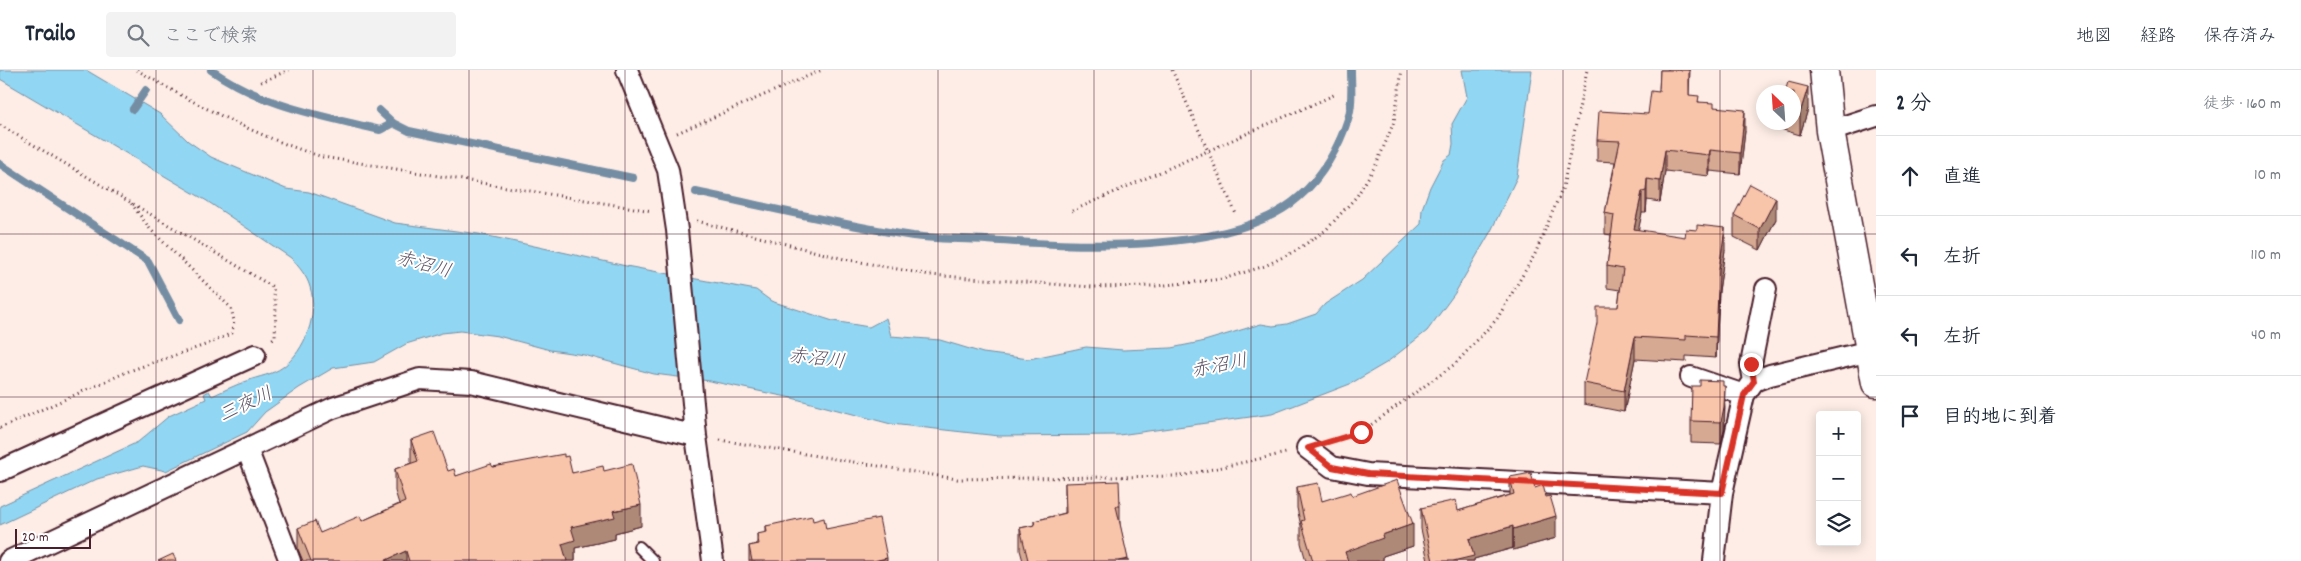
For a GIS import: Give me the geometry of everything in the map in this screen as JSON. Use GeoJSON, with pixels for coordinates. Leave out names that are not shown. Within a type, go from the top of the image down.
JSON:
{"type":"FeatureCollection","features":[{"type":"Feature","properties":{"kind":"street"},"geometry":{"type":"LineString","coordinates":[[627,70],[658,141],[668,170],[676,222],[696,436],[713,561]]}},
{"type":"Feature","properties":{"kind":"street"},"geometry":{"type":"LineString","coordinates":[[1824,70],[1830,131],[1876,383]]}},
{"type":"Feature","properties":{"kind":"street"},"geometry":{"type":"LineString","coordinates":[[1830,131],[1876,116]]}},
{"type":"Feature","properties":{"kind":"street"},"geometry":{"type":"LineString","coordinates":[[1714,561],[1722,493],[1749,388],[1751,364],[1766,289]]}},
{"type":"Feature","properties":{"kind":"street"},"geometry":{"type":"LineString","coordinates":[[1691,377],[1749,388],[1770,375],[1870,351]]}},
{"type":"Feature","properties":{"kind":"street"},"geometry":{"type":"LineString","coordinates":[[0,471],[255,355]]}},
{"type":"Feature","properties":{"kind":"street"},"geometry":{"type":"LineString","coordinates":[[9,561],[333,408],[420,378],[471,382],[696,436]]}},
{"type":"Feature","properties":{"kind":"street"},"geometry":{"type":"LineString","coordinates":[[1308,448],[1332,467],[1368,474],[1722,493]]}},
{"type":"Feature","properties":{"kind":"street"},"geometry":{"type":"LineString","coordinates":[[247,449],[290,561]]}},
{"type":"Feature","properties":{"kind":"lane"},"geometry":{"type":"LineString","coordinates":[[639,547],[653,561]]}},
{"type":"Feature","properties":{"kind":"path"},"geometry":{"type":"LineString","coordinates":[[138,70],[168,88],[293,148],[323,157],[676,222],[844,259],[930,275],[1092,287],[1156,286],[1223,279],[1264,266],[1297,250],[1326,230],[1357,196],[1377,163],[1394,122],[1402,70]]}},
{"type":"Feature","properties":{"kind":"path"},"geometry":{"type":"LineString","coordinates":[[261,82],[289,70]]}},
{"type":"Feature","properties":{"kind":"path"},"geometry":{"type":"LineString","coordinates":[[658,141],[822,70]]}},
{"type":"Feature","properties":{"kind":"path"},"geometry":{"type":"LineString","coordinates":[[1172,70],[1236,214]]}},
{"type":"Feature","properties":{"kind":"path"},"geometry":{"type":"LineString","coordinates":[[696,436],[957,479],[1181,476],[1308,448],[1361,432],[1455,364],[1497,319],[1535,254],[1563,187],[1587,70]]}},
{"type":"Feature","properties":{"kind":"path"},"geometry":{"type":"LineString","coordinates":[[1072,211],[1334,95]]}},
{"type":"Feature","properties":{"kind":"path"},"geometry":{"type":"LineString","coordinates":[[0,125],[273,287],[276,307],[275,337],[255,355]]}},
{"type":"Feature","properties":{"kind":"path"},"geometry":{"type":"LineString","coordinates":[[0,428],[129,371],[211,343],[232,332],[234,321],[231,308],[150,229],[131,202]]}},
{"type":"Feature","properties":{"kind":"water"},"geometry":{"type":"Polygon","coordinates":[[[0,70],[86,70],[160,114],[188,141],[211,157],[286,189],[309,192],[395,223],[479,234],[626,266],[756,290],[771,301],[833,321],[869,327],[886,318],[891,336],[940,340],[983,353],[1029,359],[1086,347],[1123,350],[1171,348],[1201,342],[1261,324],[1273,326],[1287,324],[1316,314],[1325,304],[1362,280],[1421,224],[1422,209],[1430,187],[1444,160],[1451,155],[1453,144],[1452,124],[1467,97],[1462,70],[1532,70],[1517,177],[1491,231],[1455,293],[1427,331],[1386,363],[1350,384],[1272,414],[1119,435],[999,436],[891,424],[792,398],[710,381],[654,374],[584,355],[550,350],[498,336],[460,331],[442,333],[406,344],[374,362],[333,368],[299,388],[265,412],[247,432],[166,471],[143,466],[97,479],[0,525],[0,506],[138,442],[169,416],[206,399],[204,394],[209,391],[212,396],[283,367],[298,352],[304,342],[313,309],[309,283],[291,258],[207,201],[0,79],[0,70]]]}},
{"type":"Feature","properties":{"kind":"building"},"geometry":{"type":"Polygon","coordinates":[[[1660,70],[1689,70],[1689,95],[1699,96],[1698,102],[1714,103],[1714,107],[1745,110],[1740,153],[1710,150],[1709,155],[1665,150],[1660,181],[1647,179],[1646,191],[1642,192],[1634,229],[1685,237],[1686,229],[1697,230],[1697,225],[1725,228],[1719,270],[1716,337],[1686,335],[1686,340],[1635,337],[1624,391],[1584,383],[1597,323],[1597,307],[1618,307],[1623,269],[1607,266],[1614,215],[1605,213],[1620,141],[1597,140],[1599,111],[1648,114],[1651,91],[1659,92],[1660,70]]]}},
{"type":"Feature","properties":{"kind":"building"},"geometry":{"type":"Polygon","coordinates":[[[1788,82],[1800,85],[1787,85],[1788,82]]]}},
{"type":"Feature","properties":{"kind":"building"},"geometry":{"type":"Polygon","coordinates":[[[1801,85],[1808,87],[1801,110],[1801,85]]]}},
{"type":"Feature","properties":{"kind":"building"},"geometry":{"type":"Polygon","coordinates":[[[1750,184],[1776,198],[1760,229],[1734,215],[1750,184]]]}},
{"type":"Feature","properties":{"kind":"building"},"geometry":{"type":"Polygon","coordinates":[[[1700,380],[1723,381],[1723,386],[1725,386],[1724,407],[1721,422],[1691,421],[1692,386],[1700,386],[1700,380]]]}},
{"type":"Feature","properties":{"kind":"building"},"geometry":{"type":"Polygon","coordinates":[[[434,432],[448,471],[454,469],[456,476],[491,464],[493,467],[564,454],[564,457],[568,456],[572,473],[603,466],[604,471],[632,464],[641,505],[613,511],[615,517],[571,527],[575,540],[562,544],[567,561],[409,561],[406,551],[384,561],[311,561],[298,528],[315,521],[320,533],[360,516],[362,521],[405,502],[395,469],[418,461],[411,440],[434,432]]]}},
{"type":"Feature","properties":{"kind":"building"},"geometry":{"type":"Polygon","coordinates":[[[1531,473],[1535,488],[1543,485],[1546,497],[1550,496],[1556,516],[1513,529],[1513,526],[1469,539],[1474,556],[1453,561],[1433,561],[1421,508],[1456,500],[1458,511],[1514,494],[1510,477],[1531,473]]]}},
{"type":"Feature","properties":{"kind":"building"},"geometry":{"type":"Polygon","coordinates":[[[1397,480],[1413,524],[1382,535],[1383,538],[1345,552],[1348,561],[1313,561],[1301,521],[1304,520],[1297,487],[1318,483],[1322,501],[1351,492],[1352,496],[1397,480]]]}},
{"type":"Feature","properties":{"kind":"building"},"geometry":{"type":"Polygon","coordinates":[[[1119,481],[1120,506],[1116,506],[1128,559],[1118,561],[1022,561],[1028,560],[1020,528],[1035,525],[1034,521],[1066,513],[1065,483],[1119,481]]]}},
{"type":"Feature","properties":{"kind":"building"},"geometry":{"type":"Polygon","coordinates":[[[812,516],[813,521],[824,518],[826,529],[879,518],[887,558],[873,561],[752,561],[749,546],[759,544],[757,534],[767,532],[766,526],[812,516]]]}},
{"type":"Feature","properties":{"kind":"building"},"geometry":{"type":"Polygon","coordinates":[[[173,554],[176,561],[158,561],[173,554]]]}},
{"type":"Feature","properties":{"kind":"waterway"},"geometry":{"type":"LineString","coordinates":[[211,70],[251,93],[292,108],[380,130],[393,123]]}},
{"type":"Feature","properties":{"kind":"waterway"},"geometry":{"type":"LineString","coordinates":[[696,192],[886,232],[922,237],[1105,245],[1150,243],[1194,238],[1235,229],[1271,216],[1300,196],[1316,180],[1335,151],[1348,119],[1351,107],[1351,70]]}},
{"type":"Feature","properties":{"kind":"waterway"},"geometry":{"type":"LineString","coordinates":[[133,109],[146,90]]}},
{"type":"Feature","properties":{"kind":"waterway"},"geometry":{"type":"LineString","coordinates":[[379,110],[393,123],[409,131],[633,178]]}},
{"type":"Feature","properties":{"kind":"waterway"},"geometry":{"type":"LineString","coordinates":[[0,164],[148,261],[179,320]]}},
{"type":"Feature","properties":{"kind":"route"},"geometry":{"type":"LineString","coordinates":[[1361,432],[1308,448],[1332,467],[1368,474],[1722,493],[1744,395],[1754,381],[1751,364]]}},
{"type":"Feature","properties":{"kind":"water label","name":"赤沼川"},"geometry":{"type":"Point","coordinates":[424,263]}},
{"type":"Feature","properties":{"kind":"water label","name":"赤沼川"},"geometry":{"type":"Point","coordinates":[817,357]}},
{"type":"Feature","properties":{"kind":"water label","name":"赤沼川"},"geometry":{"type":"Point","coordinates":[1219,364]}},
{"type":"Feature","properties":{"kind":"water label","name":"三夜川"},"geometry":{"type":"Point","coordinates":[245,403]}}]}
